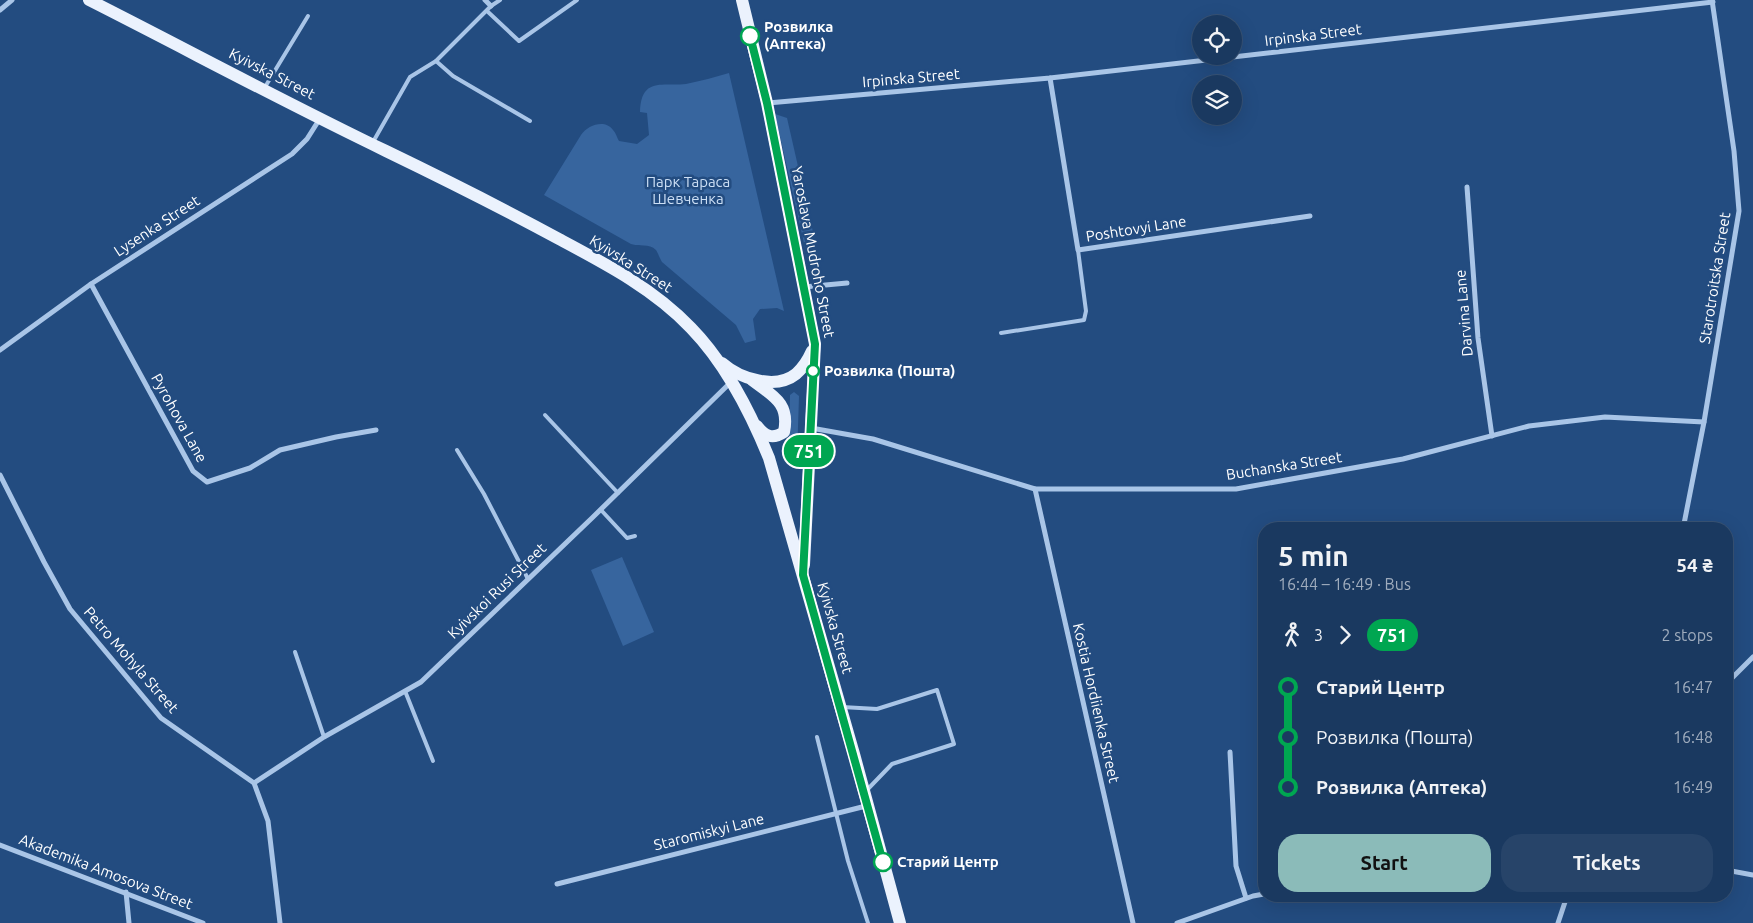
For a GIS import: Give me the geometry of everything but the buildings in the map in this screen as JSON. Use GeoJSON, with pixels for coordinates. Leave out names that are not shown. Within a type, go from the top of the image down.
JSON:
{"type":"FeatureCollection","features":[{"type":"Feature","properties":{"kind":"main road","name":"Kyivska Street"},"geometry":{"type":"LineString","coordinates":[[89,0],[372,144],[481,197],[618,272],[651,293],[691,328],[716,358],[731,382],[752,420],[768,458],[841,707],[900,923]]}},
{"type":"Feature","properties":{"kind":"main road","name":"Yaroslava Mudroho Street"},"geometry":{"type":"LineString","coordinates":[[742,0],[767,103],[815,344],[803,575]]}},
{"type":"Feature","properties":{"kind":"main road"},"geometry":{"type":"LineString","coordinates":[[750,378],[772,381],[791,377],[805,365],[815,344]]}},
{"type":"Feature","properties":{"kind":"main road"},"geometry":{"type":"LineString","coordinates":[[716,358],[729,369],[750,378],[779,401],[786,415],[784,432],[777,437],[770,437],[764,434],[752,420]]}},
{"type":"Feature","properties":{"kind":"street"},"geometry":{"type":"LineString","coordinates":[[0,10],[12,0]]}},
{"type":"Feature","properties":{"kind":"street"},"geometry":{"type":"LineString","coordinates":[[485,0],[489,8]]}},
{"type":"Feature","properties":{"kind":"street","name":"Irpinska Street"},"geometry":{"type":"LineString","coordinates":[[767,103],[1050,78],[1712,1]]}},
{"type":"Feature","properties":{"kind":"street","name":"Starotroitska Street"},"geometry":{"type":"LineString","coordinates":[[1684,522],[1704,422],[1739,211],[1734,151],[1712,1]]}},
{"type":"Feature","properties":{"kind":"street","name":"Poshtovyi Lane"},"geometry":{"type":"LineString","coordinates":[[1050,78],[1078,250],[1310,216]]}},
{"type":"Feature","properties":{"kind":"street","name":"Lysenka Street"},"geometry":{"type":"LineString","coordinates":[[0,350],[91,284],[292,154],[307,139],[320,117]]}},
{"type":"Feature","properties":{"kind":"street","name":"Darvina Lane"},"geometry":{"type":"LineString","coordinates":[[1467,187],[1478,338],[1492,436]]}},
{"type":"Feature","properties":{"kind":"street"},"geometry":{"type":"LineString","coordinates":[[804,287],[847,283]]}},
{"type":"Feature","properties":{"kind":"street","name":"Pyrohova Lane"},"geometry":{"type":"LineString","coordinates":[[91,284],[193,471],[207,482],[250,468],[280,450],[376,430]]}},
{"type":"Feature","properties":{"kind":"street","name":"Kyivskoi Rusi Street"},"geometry":{"type":"LineString","coordinates":[[254,783],[324,737],[421,682],[601,510],[731,382]]}},
{"type":"Feature","properties":{"kind":"street","name":"Buchanska Street"},"geometry":{"type":"LineString","coordinates":[[810,428],[873,439],[1035,489],[1236,489],[1403,459],[1529,426],[1605,417],[1704,422]]}},
{"type":"Feature","properties":{"kind":"street","name":"Petro Mohyla Street"},"geometry":{"type":"LineString","coordinates":[[0,475],[70,609],[161,718],[254,783]]}},
{"type":"Feature","properties":{"kind":"street","name":"Kostia Hordiienka Street"},"geometry":{"type":"LineString","coordinates":[[1035,489],[1133,923]]}},
{"type":"Feature","properties":{"kind":"street"},"geometry":{"type":"LineString","coordinates":[[1733,677],[1753,657]]}},
{"type":"Feature","properties":{"kind":"street"},"geometry":{"type":"LineString","coordinates":[[1230,752],[1236,866],[1246,898]]}},
{"type":"Feature","properties":{"kind":"street"},"geometry":{"type":"LineString","coordinates":[[254,783],[268,821],[280,923]]}},
{"type":"Feature","properties":{"kind":"street","name":"Staromiskyi Lane"},"geometry":{"type":"LineString","coordinates":[[557,884],[868,806]]}},
{"type":"Feature","properties":{"kind":"street","name":"Akademika Amosova Street"},"geometry":{"type":"LineString","coordinates":[[0,845],[204,923]]}},
{"type":"Feature","properties":{"kind":"street"},"geometry":{"type":"LineString","coordinates":[[1733,871],[1753,875]]}},
{"type":"Feature","properties":{"kind":"street"},"geometry":{"type":"LineString","coordinates":[[126,892],[129,923]]}},
{"type":"Feature","properties":{"kind":"street"},"geometry":{"type":"LineString","coordinates":[[1176,923],[1258,895]]}},
{"type":"Feature","properties":{"kind":"street"},"geometry":{"type":"LineString","coordinates":[[1558,923],[1565,902]]}},
{"type":"Feature","properties":{"kind":"lane"},"geometry":{"type":"LineString","coordinates":[[372,144],[410,77],[436,61],[489,8],[500,0]]}},
{"type":"Feature","properties":{"kind":"lane"},"geometry":{"type":"LineString","coordinates":[[489,8],[519,41],[577,0]]}},
{"type":"Feature","properties":{"kind":"lane"},"geometry":{"type":"LineString","coordinates":[[264,89],[308,16]]}},
{"type":"Feature","properties":{"kind":"lane"},"geometry":{"type":"LineString","coordinates":[[436,61],[453,76],[530,121]]}},
{"type":"Feature","properties":{"kind":"lane"},"geometry":{"type":"LineString","coordinates":[[1001,333],[1084,320],[1086,311],[1078,250]]}},
{"type":"Feature","properties":{"kind":"lane"},"geometry":{"type":"LineString","coordinates":[[545,415],[618,493]]}},
{"type":"Feature","properties":{"kind":"lane"},"geometry":{"type":"LineString","coordinates":[[457,450],[484,494],[528,579]]}},
{"type":"Feature","properties":{"kind":"lane"},"geometry":{"type":"LineString","coordinates":[[601,510],[626,538],[635,536]]}},
{"type":"Feature","properties":{"kind":"lane"},"geometry":{"type":"LineString","coordinates":[[294,652],[324,737]]}},
{"type":"Feature","properties":{"kind":"lane"},"geometry":{"type":"LineString","coordinates":[[841,707],[877,709],[937,690],[954,744],[892,764],[864,792]]}},
{"type":"Feature","properties":{"kind":"lane"},"geometry":{"type":"LineString","coordinates":[[405,691],[434,761]]}},
{"type":"Feature","properties":{"kind":"lane"},"geometry":{"type":"LineString","coordinates":[[817,737],[848,861],[868,923]]}},
{"type":"Feature","properties":{"kind":"green space","name":"Парк Тараса Шевченка"},"geometry":{"type":"Polygon","coordinates":[[[729,73],[784,311],[777,308],[760,309],[753,319],[756,340],[745,343],[736,325],[662,262],[656,250],[647,246],[631,244],[544,195],[581,135],[588,128],[601,124],[606,125],[614,131],[619,141],[637,144],[649,135],[647,113],[640,112],[641,101],[649,88],[662,85],[686,84],[729,73]]]}},
{"type":"Feature","properties":{"kind":"green space"},"geometry":{"type":"Polygon","coordinates":[[[775,114],[787,118],[820,263],[809,265],[775,114]]]}},
{"type":"Feature","properties":{"kind":"green space"},"geometry":{"type":"Polygon","coordinates":[[[794,392],[799,396],[797,457],[794,459],[789,454],[790,395],[794,392]]]}},
{"type":"Feature","properties":{"kind":"green space"},"geometry":{"type":"Polygon","coordinates":[[[622,557],[654,632],[623,646],[591,570],[622,557]]]}},
{"type":"Feature","properties":{"kind":"bus line","name":"751"},"geometry":{"type":"LineString","coordinates":[[750,36],[767,103],[815,344],[803,575],[883,862]]}},
{"type":"Feature","properties":{"kind":"place","name":"Розвилка (Аптека)"},"geometry":{"type":"Point","coordinates":[750,36]}},
{"type":"Feature","properties":{"kind":"place","name":"Розвилка (Пошта)"},"geometry":{"type":"Point","coordinates":[813,371]}},
{"type":"Feature","properties":{"kind":"place","name":"Старий Центр"},"geometry":{"type":"Point","coordinates":[883,862]}}]}
